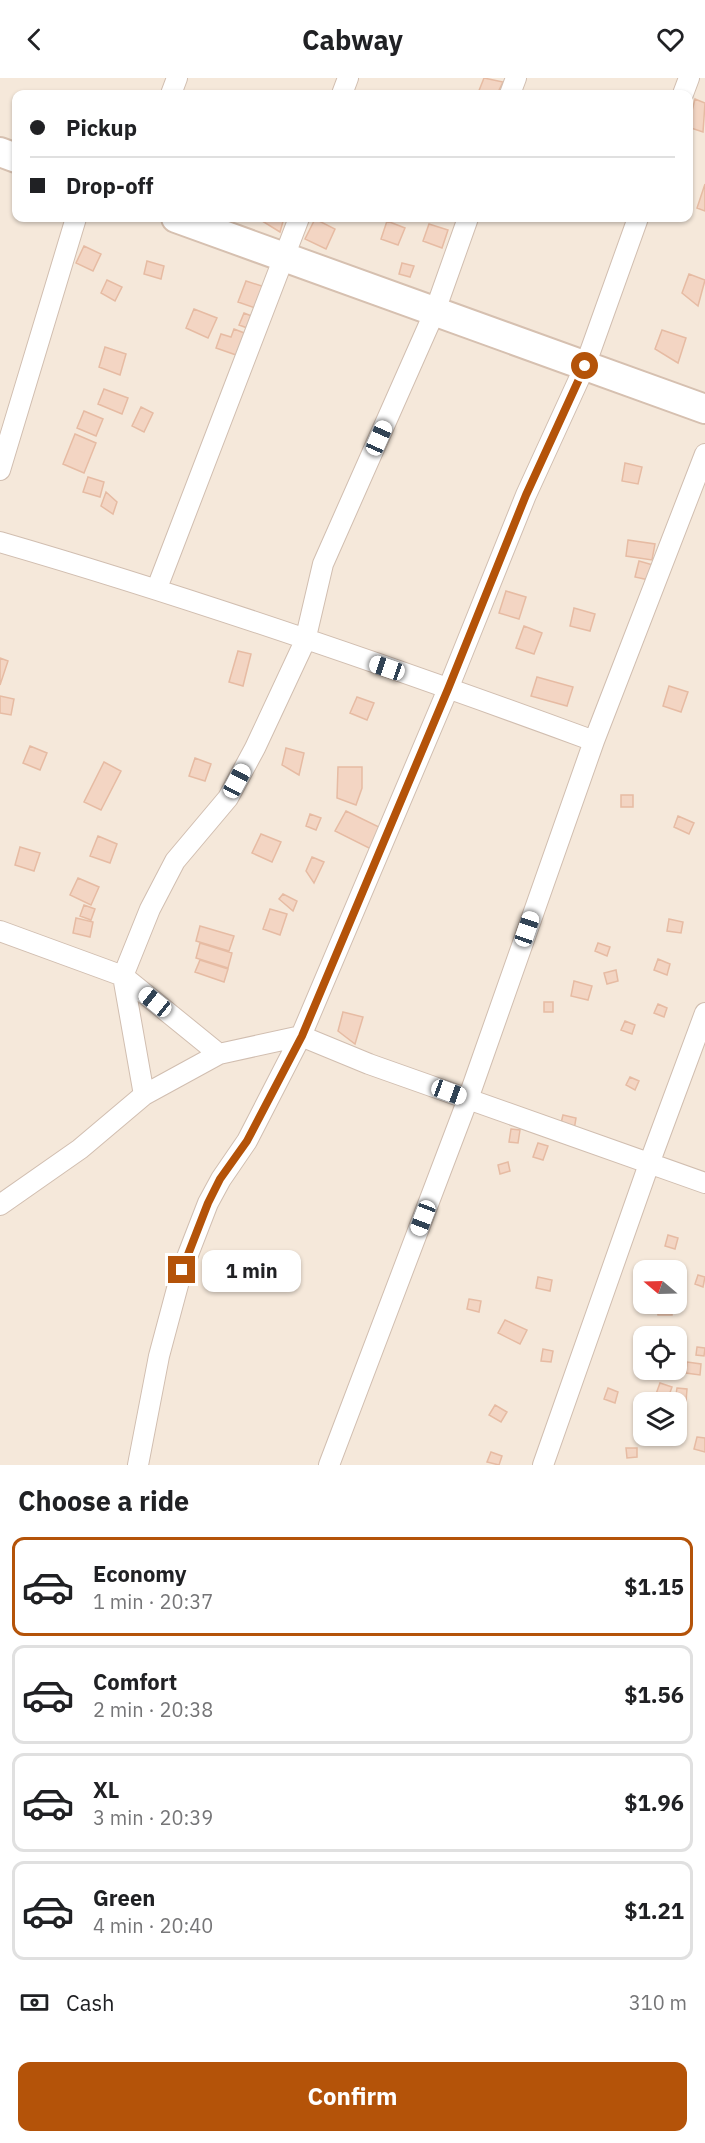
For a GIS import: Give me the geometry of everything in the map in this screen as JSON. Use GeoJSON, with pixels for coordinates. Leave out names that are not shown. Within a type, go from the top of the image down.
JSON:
{"type":"FeatureCollection","features":[{"type":"Feature","properties":{"kind":"street"},"geometry":{"type":"LineString","coordinates":[[0,470],[75,222]]}},
{"type":"Feature","properties":{"kind":"street"},"geometry":{"type":"LineString","coordinates":[[187,222],[705,409]]}},
{"type":"Feature","properties":{"kind":"street"},"geometry":{"type":"LineString","coordinates":[[157,588],[297,222]]}},
{"type":"Feature","properties":{"kind":"street"},"geometry":{"type":"LineString","coordinates":[[144,1095],[123,976],[150,909],[175,861],[228,798],[255,748],[305,640],[323,564],[435,311],[467,222]]}},
{"type":"Feature","properties":{"kind":"street"},"geometry":{"type":"LineString","coordinates":[[138,1465],[159,1356],[187,1259],[212,1195],[247,1141],[302,1036],[448,689],[526,495],[585,366],[637,222]]}},
{"type":"Feature","properties":{"kind":"street"},"geometry":{"type":"LineString","coordinates":[[329,1465],[468,1099],[594,741],[705,454]]}},
{"type":"Feature","properties":{"kind":"street"},"geometry":{"type":"LineString","coordinates":[[0,542],[222,608],[305,640],[594,741]]}},
{"type":"Feature","properties":{"kind":"street"},"geometry":{"type":"LineString","coordinates":[[0,931],[123,976],[219,1054]]}},
{"type":"Feature","properties":{"kind":"street"},"geometry":{"type":"LineString","coordinates":[[543,1465],[705,1013]]}},
{"type":"Feature","properties":{"kind":"street"},"geometry":{"type":"LineString","coordinates":[[0,1205],[80,1149],[144,1095],[219,1054],[302,1036],[468,1099],[705,1184]]}},
{"type":"Feature","properties":{"kind":"shaded area"},"geometry":{"type":"Polygon","coordinates":[[[0,78],[705,78],[705,1465],[0,1465],[0,78]]]}},
{"type":"Feature","properties":{"kind":"building"},"geometry":{"type":"Polygon","coordinates":[[[484,78],[503,82],[499,90],[479,90],[484,78]]]}},
{"type":"Feature","properties":{"kind":"building"},"geometry":{"type":"Polygon","coordinates":[[[695,99],[705,103],[703,132],[693,129],[695,99]]]}},
{"type":"Feature","properties":{"kind":"building"},"geometry":{"type":"Polygon","coordinates":[[[705,184],[705,211],[697,208],[705,184]]]}},
{"type":"Feature","properties":{"kind":"building"},"geometry":{"type":"Polygon","coordinates":[[[264,222],[283,222],[280,232],[264,222]]]}},
{"type":"Feature","properties":{"kind":"building"},"geometry":{"type":"Polygon","coordinates":[[[314,222],[321,222],[335,229],[326,249],[305,239],[314,222]]]}},
{"type":"Feature","properties":{"kind":"building"},"geometry":{"type":"Polygon","coordinates":[[[387,222],[405,228],[398,245],[381,239],[387,222]]]}},
{"type":"Feature","properties":{"kind":"building"},"geometry":{"type":"Polygon","coordinates":[[[429,224],[448,230],[442,248],[423,241],[429,224]]]}},
{"type":"Feature","properties":{"kind":"building"},"geometry":{"type":"Polygon","coordinates":[[[84,246],[101,254],[93,271],[76,263],[84,246]]]}},
{"type":"Feature","properties":{"kind":"building"},"geometry":{"type":"Polygon","coordinates":[[[147,261],[164,266],[161,279],[144,274],[147,261]]]}},
{"type":"Feature","properties":{"kind":"building"},"geometry":{"type":"Polygon","coordinates":[[[402,263],[414,266],[410,277],[399,274],[402,263]]]}},
{"type":"Feature","properties":{"kind":"building"},"geometry":{"type":"Polygon","coordinates":[[[689,274],[705,280],[698,306],[682,293],[689,274]]]}},
{"type":"Feature","properties":{"kind":"building"},"geometry":{"type":"Polygon","coordinates":[[[107,280],[122,287],[115,301],[101,293],[107,280]]]}},
{"type":"Feature","properties":{"kind":"building"},"geometry":{"type":"Polygon","coordinates":[[[246,281],[268,288],[261,310],[238,302],[246,281]]]}},
{"type":"Feature","properties":{"kind":"building"},"geometry":{"type":"Polygon","coordinates":[[[194,309],[217,318],[208,338],[186,328],[194,309]]]}},
{"type":"Feature","properties":{"kind":"building"},"geometry":{"type":"Polygon","coordinates":[[[244,313],[254,317],[250,329],[239,325],[244,313]]]}},
{"type":"Feature","properties":{"kind":"building"},"geometry":{"type":"Polygon","coordinates":[[[234,329],[247,334],[239,356],[216,348],[221,334],[231,337],[234,329]]]}},
{"type":"Feature","properties":{"kind":"building"},"geometry":{"type":"Polygon","coordinates":[[[662,330],[686,338],[678,363],[655,349],[662,330]]]}},
{"type":"Feature","properties":{"kind":"building"},"geometry":{"type":"Polygon","coordinates":[[[105,347],[126,354],[120,375],[99,367],[105,347]]]}},
{"type":"Feature","properties":{"kind":"building"},"geometry":{"type":"Polygon","coordinates":[[[104,389],[128,398],[122,414],[98,404],[104,389]]]}},
{"type":"Feature","properties":{"kind":"building"},"geometry":{"type":"Polygon","coordinates":[[[141,407],[153,413],[144,432],[132,426],[141,407]]]}},
{"type":"Feature","properties":{"kind":"building"},"geometry":{"type":"Polygon","coordinates":[[[84,411],[103,419],[96,436],[77,428],[84,411]]]}},
{"type":"Feature","properties":{"kind":"building"},"geometry":{"type":"Polygon","coordinates":[[[75,434],[96,443],[84,473],[63,464],[75,434]]]}},
{"type":"Feature","properties":{"kind":"building"},"geometry":{"type":"Polygon","coordinates":[[[625,463],[642,467],[638,484],[622,481],[625,463]]]}},
{"type":"Feature","properties":{"kind":"building"},"geometry":{"type":"Polygon","coordinates":[[[88,477],[104,482],[100,497],[83,492],[88,477]]]}},
{"type":"Feature","properties":{"kind":"building"},"geometry":{"type":"Polygon","coordinates":[[[106,492],[117,502],[113,514],[101,506],[106,492]]]}},
{"type":"Feature","properties":{"kind":"building"},"geometry":{"type":"Polygon","coordinates":[[[628,540],[655,544],[652,560],[626,556],[628,540]]]}},
{"type":"Feature","properties":{"kind":"building"},"geometry":{"type":"Polygon","coordinates":[[[639,561],[653,565],[649,580],[635,577],[639,561]]]}},
{"type":"Feature","properties":{"kind":"building"},"geometry":{"type":"Polygon","coordinates":[[[506,591],[526,597],[519,619],[499,613],[506,591]]]}},
{"type":"Feature","properties":{"kind":"building"},"geometry":{"type":"Polygon","coordinates":[[[574,608],[595,614],[590,631],[570,626],[574,608]]]}},
{"type":"Feature","properties":{"kind":"building"},"geometry":{"type":"Polygon","coordinates":[[[524,626],[542,633],[534,654],[516,648],[524,626]]]}},
{"type":"Feature","properties":{"kind":"building"},"geometry":{"type":"Polygon","coordinates":[[[238,651],[251,654],[243,686],[229,682],[238,651]]]}},
{"type":"Feature","properties":{"kind":"building"},"geometry":{"type":"Polygon","coordinates":[[[0,658],[8,661],[0,685],[0,658]]]}},
{"type":"Feature","properties":{"kind":"building"},"geometry":{"type":"Polygon","coordinates":[[[537,677],[573,687],[567,706],[531,696],[537,677]]]}},
{"type":"Feature","properties":{"kind":"building"},"geometry":{"type":"Polygon","coordinates":[[[669,686],[688,692],[681,712],[663,706],[669,686]]]}},
{"type":"Feature","properties":{"kind":"building"},"geometry":{"type":"Polygon","coordinates":[[[0,696],[14,699],[11,715],[0,713],[0,696]]]}},
{"type":"Feature","properties":{"kind":"building"},"geometry":{"type":"Polygon","coordinates":[[[357,697],[374,703],[367,720],[350,713],[357,697]]]}},
{"type":"Feature","properties":{"kind":"building"},"geometry":{"type":"Polygon","coordinates":[[[30,746],[47,753],[40,770],[23,763],[30,746]]]}},
{"type":"Feature","properties":{"kind":"building"},"geometry":{"type":"Polygon","coordinates":[[[286,748],[304,753],[299,775],[282,765],[286,748]]]}},
{"type":"Feature","properties":{"kind":"building"},"geometry":{"type":"Polygon","coordinates":[[[195,758],[211,764],[205,781],[189,776],[195,758]]]}},
{"type":"Feature","properties":{"kind":"building"},"geometry":{"type":"Polygon","coordinates":[[[104,762],[121,771],[101,810],[84,802],[104,762]]]}},
{"type":"Feature","properties":{"kind":"building"},"geometry":{"type":"Polygon","coordinates":[[[338,767],[362,767],[362,788],[356,805],[337,798],[338,767]]]}},
{"type":"Feature","properties":{"kind":"building"},"geometry":{"type":"Polygon","coordinates":[[[621,795],[633,795],[633,807],[621,807],[621,795]]]}},
{"type":"Feature","properties":{"kind":"building"},"geometry":{"type":"Polygon","coordinates":[[[346,811],[381,828],[371,849],[335,831],[346,811]]]}},
{"type":"Feature","properties":{"kind":"building"},"geometry":{"type":"Polygon","coordinates":[[[310,814],[321,818],[316,830],[306,826],[310,814]]]}},
{"type":"Feature","properties":{"kind":"building"},"geometry":{"type":"Polygon","coordinates":[[[678,816],[694,823],[689,834],[674,827],[678,816]]]}},
{"type":"Feature","properties":{"kind":"building"},"geometry":{"type":"Polygon","coordinates":[[[261,834],[281,842],[272,862],[252,853],[261,834]]]}},
{"type":"Feature","properties":{"kind":"building"},"geometry":{"type":"Polygon","coordinates":[[[98,836],[117,844],[110,863],[90,856],[98,836]]]}},
{"type":"Feature","properties":{"kind":"building"},"geometry":{"type":"Polygon","coordinates":[[[20,847],[40,853],[34,871],[15,865],[20,847]]]}},
{"type":"Feature","properties":{"kind":"building"},"geometry":{"type":"Polygon","coordinates":[[[312,857],[324,862],[314,883],[306,871],[312,857]]]}},
{"type":"Feature","properties":{"kind":"building"},"geometry":{"type":"Polygon","coordinates":[[[78,878],[99,887],[91,905],[70,895],[78,878]]]}},
{"type":"Feature","properties":{"kind":"building"},"geometry":{"type":"Polygon","coordinates":[[[283,894],[297,901],[293,911],[279,899],[283,894]]]}},
{"type":"Feature","properties":{"kind":"building"},"geometry":{"type":"Polygon","coordinates":[[[84,905],[95,909],[91,920],[80,916],[84,905]]]}},
{"type":"Feature","properties":{"kind":"building"},"geometry":{"type":"Polygon","coordinates":[[[270,909],[287,914],[280,935],[263,929],[270,909]]]}},
{"type":"Feature","properties":{"kind":"building"},"geometry":{"type":"Polygon","coordinates":[[[76,918],[93,922],[90,937],[73,933],[76,918]]]}},
{"type":"Feature","properties":{"kind":"building"},"geometry":{"type":"Polygon","coordinates":[[[669,919],[683,922],[681,933],[667,931],[669,919]]]}},
{"type":"Feature","properties":{"kind":"building"},"geometry":{"type":"Polygon","coordinates":[[[200,926],[234,936],[229,951],[196,941],[200,926]]]}},
{"type":"Feature","properties":{"kind":"building"},"geometry":{"type":"Polygon","coordinates":[[[200,943],[232,953],[228,968],[196,958],[200,943]]]}},
{"type":"Feature","properties":{"kind":"building"},"geometry":{"type":"Polygon","coordinates":[[[598,943],[610,947],[607,956],[595,951],[598,943]]]}},
{"type":"Feature","properties":{"kind":"building"},"geometry":{"type":"Polygon","coordinates":[[[658,959],[670,964],[667,975],[654,970],[658,959]]]}},
{"type":"Feature","properties":{"kind":"building"},"geometry":{"type":"Polygon","coordinates":[[[200,960],[228,969],[224,982],[195,972],[200,960]]]}},
{"type":"Feature","properties":{"kind":"building"},"geometry":{"type":"Polygon","coordinates":[[[616,970],[618,981],[607,984],[604,973],[616,970]]]}},
{"type":"Feature","properties":{"kind":"building"},"geometry":{"type":"Polygon","coordinates":[[[574,981],[592,986],[588,1000],[571,996],[574,981]]]}},
{"type":"Feature","properties":{"kind":"building"},"geometry":{"type":"Polygon","coordinates":[[[544,1002],[553,1002],[553,1012],[544,1012],[544,1002]]]}},
{"type":"Feature","properties":{"kind":"building"},"geometry":{"type":"Polygon","coordinates":[[[658,1004],[667,1008],[664,1017],[654,1013],[658,1004]]]}},
{"type":"Feature","properties":{"kind":"building"},"geometry":{"type":"Polygon","coordinates":[[[343,1012],[363,1017],[355,1044],[338,1031],[343,1012]]]}},
{"type":"Feature","properties":{"kind":"building"},"geometry":{"type":"Polygon","coordinates":[[[625,1021],[635,1025],[632,1034],[621,1030],[625,1021]]]}},
{"type":"Feature","properties":{"kind":"building"},"geometry":{"type":"Polygon","coordinates":[[[630,1077],[639,1081],[635,1090],[626,1085],[630,1077]]]}},
{"type":"Feature","properties":{"kind":"building"},"geometry":{"type":"Polygon","coordinates":[[[563,1115],[576,1118],[574,1130],[560,1127],[563,1115]]]}},
{"type":"Feature","properties":{"kind":"building"},"geometry":{"type":"Polygon","coordinates":[[[511,1129],[520,1130],[518,1143],[509,1142],[511,1129]]]}},
{"type":"Feature","properties":{"kind":"building"},"geometry":{"type":"Polygon","coordinates":[[[538,1143],[548,1146],[543,1160],[533,1157],[538,1143]]]}},
{"type":"Feature","properties":{"kind":"building"},"geometry":{"type":"Polygon","coordinates":[[[508,1162],[510,1171],[500,1174],[498,1165],[508,1162]]]}},
{"type":"Feature","properties":{"kind":"building"},"geometry":{"type":"Polygon","coordinates":[[[668,1235],[678,1238],[675,1249],[665,1246],[668,1235]]]}},
{"type":"Feature","properties":{"kind":"building"},"geometry":{"type":"Polygon","coordinates":[[[698,1275],[705,1277],[703,1287],[695,1284],[698,1275]]]}},
{"type":"Feature","properties":{"kind":"building"},"geometry":{"type":"Polygon","coordinates":[[[538,1277],[552,1280],[550,1291],[536,1288],[538,1277]]]}},
{"type":"Feature","properties":{"kind":"building"},"geometry":{"type":"Polygon","coordinates":[[[469,1299],[481,1301],[479,1312],[467,1309],[469,1299]]]}},
{"type":"Feature","properties":{"kind":"building"},"geometry":{"type":"Polygon","coordinates":[[[505,1320],[527,1330],[520,1344],[498,1333],[505,1320]]]}},
{"type":"Feature","properties":{"kind":"building"},"geometry":{"type":"Polygon","coordinates":[[[697,1347],[705,1348],[704,1356],[696,1355],[697,1347]]]}},
{"type":"Feature","properties":{"kind":"building"},"geometry":{"type":"Polygon","coordinates":[[[543,1349],[553,1351],[551,1362],[541,1361],[543,1349]]]}},
{"type":"Feature","properties":{"kind":"building"},"geometry":{"type":"Polygon","coordinates":[[[687,1362],[701,1364],[700,1375],[687,1373],[687,1362]]]}},
{"type":"Feature","properties":{"kind":"building"},"geometry":{"type":"Polygon","coordinates":[[[660,1383],[672,1387],[670,1392],[657,1392],[660,1383]]]}},
{"type":"Feature","properties":{"kind":"building"},"geometry":{"type":"Polygon","coordinates":[[[608,1388],[618,1392],[615,1403],[604,1399],[608,1388]]]}},
{"type":"Feature","properties":{"kind":"building"},"geometry":{"type":"Polygon","coordinates":[[[677,1388],[687,1389],[687,1392],[676,1392],[677,1388]]]}},
{"type":"Feature","properties":{"kind":"building"},"geometry":{"type":"Polygon","coordinates":[[[495,1405],[507,1412],[501,1422],[489,1415],[495,1405]]]}},
{"type":"Feature","properties":{"kind":"building"},"geometry":{"type":"Polygon","coordinates":[[[697,1437],[705,1438],[705,1452],[694,1449],[697,1437]]]}},
{"type":"Feature","properties":{"kind":"building"},"geometry":{"type":"Polygon","coordinates":[[[626,1448],[637,1448],[637,1457],[627,1458],[626,1448]]]}},
{"type":"Feature","properties":{"kind":"building"},"geometry":{"type":"Polygon","coordinates":[[[491,1452],[502,1456],[499,1465],[487,1462],[491,1452]]]}},
{"type":"Feature","properties":{"kind":"route"},"geometry":{"type":"LineString","coordinates":[[182,1270],[208,1203],[220,1179],[247,1141],[302,1036],[384,835],[448,689],[526,495],[585,366]]}}]}
